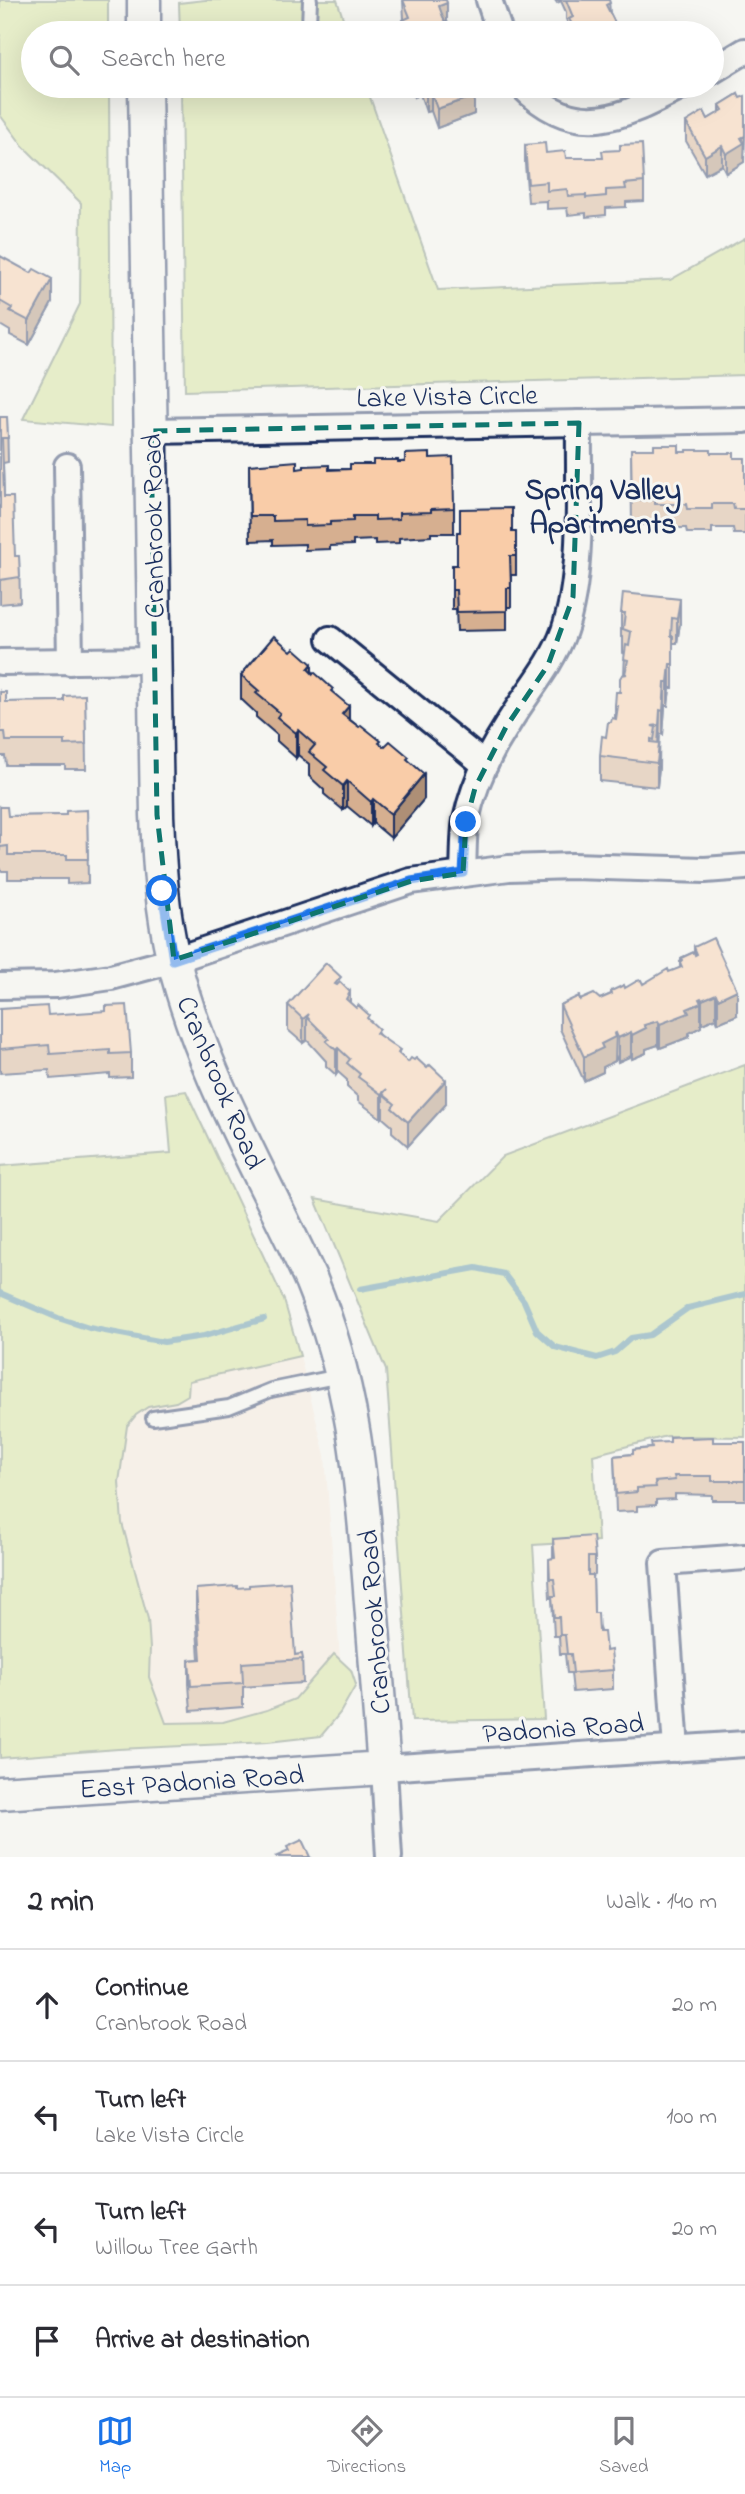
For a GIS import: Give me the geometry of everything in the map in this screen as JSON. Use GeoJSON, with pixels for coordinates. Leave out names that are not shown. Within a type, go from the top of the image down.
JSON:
{"type":"FeatureCollection","features":[{"type":"Feature","properties":{"kind":"street"},"geometry":{"type":"LineString","coordinates":[[144,0],[144,21]]}},
{"type":"Feature","properties":{"kind":"street"},"geometry":{"type":"LineString","coordinates":[[489,0],[496,21]]}},
{"type":"Feature","properties":{"kind":"street"},"geometry":{"type":"LineString","coordinates":[[724,64],[745,51]]}},
{"type":"Feature","properties":{"kind":"street","name":"Cranbrook Road"},"geometry":{"type":"LineString","coordinates":[[145,98],[159,855],[167,927],[173,960],[202,1048],[316,1292],[344,1375],[362,1485],[384,1768]]}},
{"type":"Feature","properties":{"kind":"street"},"geometry":{"type":"LineString","coordinates":[[535,98],[563,116],[592,121],[619,115],[657,98]]}},
{"type":"Feature","properties":{"kind":"street","name":"Lake Vista Circle"},"geometry":{"type":"LineString","coordinates":[[150,431],[745,420]]}},
{"type":"Feature","properties":{"kind":"street"},"geometry":{"type":"LineString","coordinates":[[463,873],[466,822],[475,788],[506,727],[548,665],[564,631],[573,597],[579,423]]}},
{"type":"Feature","properties":{"kind":"street"},"geometry":{"type":"LineString","coordinates":[[67,466],[70,662]]}},
{"type":"Feature","properties":{"kind":"street"},"geometry":{"type":"LineString","coordinates":[[330,639],[485,765]]}},
{"type":"Feature","properties":{"kind":"street"},"geometry":{"type":"LineString","coordinates":[[0,662],[154,660]]}},
{"type":"Feature","properties":{"kind":"street"},"geometry":{"type":"LineString","coordinates":[[0,986],[56,985],[111,977],[173,960],[411,881],[509,868],[572,866],[705,870],[745,867]]}},
{"type":"Feature","properties":{"kind":"street"},"geometry":{"type":"LineString","coordinates":[[676,1749],[663,1563],[745,1557]]}},
{"type":"Feature","properties":{"kind":"street","name":"Padonia Road"},"geometry":{"type":"LineString","coordinates":[[384,1768],[745,1745]]}},
{"type":"Feature","properties":{"kind":"street"},"geometry":{"type":"LineString","coordinates":[[384,1768],[389,1857]]}},
{"type":"Feature","properties":{"kind":"street","name":"East Padonia Road"},"geometry":{"type":"LineString","coordinates":[[0,1793],[384,1768]]}},
{"type":"Feature","properties":{"kind":"lane"},"geometry":{"type":"LineString","coordinates":[[309,21],[310,0]]}},
{"type":"Feature","properties":{"kind":"lane"},"geometry":{"type":"LineString","coordinates":[[153,1418],[229,1407],[271,1390],[344,1375]]}},
{"type":"Feature","properties":{"kind":"highlighted area"},"geometry":{"type":"Polygon","coordinates":[[[579,423],[573,597],[548,665],[506,727],[475,788],[466,822],[463,873],[411,881],[174,960],[157,815],[151,431],[579,423]]]}},
{"type":"Feature","properties":{"kind":"shaded area"},"geometry":{"type":"Polygon","coordinates":[[[300,1356],[325,1455],[340,1659],[334,1654],[295,1699],[267,1710],[223,1722],[166,1723],[149,1677],[148,1619],[122,1523],[119,1482],[127,1426],[136,1415],[148,1407],[176,1402],[189,1381],[300,1356]]]}},
{"type":"Feature","properties":{"kind":"green space"},"geometry":{"type":"Polygon","coordinates":[[[0,0],[108,0],[108,21],[21,21],[21,98],[109,98],[111,427],[23,419],[80,304],[81,203],[23,146],[0,115],[0,0]]]}},
{"type":"Feature","properties":{"kind":"green space"},"geometry":{"type":"Polygon","coordinates":[[[205,0],[337,0],[344,21],[180,21],[179,3],[205,0]]]}},
{"type":"Feature","properties":{"kind":"green space"},"geometry":{"type":"Polygon","coordinates":[[[181,98],[370,98],[438,290],[670,280],[745,238],[745,375],[185,391],[181,98]]]}},
{"type":"Feature","properties":{"kind":"green space"},"geometry":{"type":"Polygon","coordinates":[[[745,1065],[745,1437],[667,1436],[593,1455],[598,1541],[533,1545],[544,1719],[412,1721],[386,1370],[315,1199],[439,1221],[503,1156],[745,1065]]]}},
{"type":"Feature","properties":{"kind":"green space"},"geometry":{"type":"Polygon","coordinates":[[[186,1091],[284,1300],[300,1356],[189,1381],[188,1395],[176,1402],[148,1407],[136,1415],[127,1426],[119,1482],[122,1523],[148,1619],[149,1677],[166,1723],[223,1722],[295,1699],[334,1654],[351,1670],[356,1685],[340,1713],[321,1736],[268,1742],[0,1758],[0,1166],[171,1153],[166,1094],[186,1091]]]}},
{"type":"Feature","properties":{"kind":"building"},"geometry":{"type":"Polygon","coordinates":[[[403,0],[446,0],[447,3],[439,6],[445,21],[403,21],[410,17],[403,0]]]}},
{"type":"Feature","properties":{"kind":"building"},"geometry":{"type":"Polygon","coordinates":[[[566,0],[609,0],[610,3],[606,5],[614,21],[570,21],[573,17],[566,0]]]}},
{"type":"Feature","properties":{"kind":"building"},"geometry":{"type":"Polygon","coordinates":[[[738,94],[740,98],[745,96],[745,136],[741,138],[744,143],[726,154],[722,146],[705,156],[686,122],[704,111],[708,119],[723,110],[720,105],[738,94]]]}},
{"type":"Feature","properties":{"kind":"building"},"geometry":{"type":"Polygon","coordinates":[[[433,98],[468,98],[437,109],[433,98]]]}},
{"type":"Feature","properties":{"kind":"building"},"geometry":{"type":"Polygon","coordinates":[[[545,143],[546,153],[565,151],[566,158],[603,158],[602,151],[620,150],[620,145],[642,144],[644,182],[625,184],[626,189],[606,190],[606,196],[586,198],[586,195],[568,196],[567,189],[547,191],[547,182],[528,184],[525,145],[545,143]]]}},
{"type":"Feature","properties":{"kind":"building"},"geometry":{"type":"Polygon","coordinates":[[[0,256],[31,273],[34,269],[52,279],[29,321],[10,311],[12,308],[0,301],[0,256]]]}},
{"type":"Feature","properties":{"kind":"building"},"geometry":{"type":"Polygon","coordinates":[[[0,417],[7,417],[8,438],[2,438],[4,497],[13,497],[15,556],[19,556],[20,577],[0,580],[0,417]]]}},
{"type":"Feature","properties":{"kind":"building"},"geometry":{"type":"Polygon","coordinates":[[[654,445],[679,445],[679,452],[711,450],[711,453],[734,453],[734,458],[745,458],[745,509],[734,509],[733,504],[712,504],[712,509],[687,509],[686,504],[655,504],[655,500],[632,500],[631,449],[654,449],[654,445]]]}},
{"type":"Feature","properties":{"kind":"building"},"geometry":{"type":"Polygon","coordinates":[[[430,453],[430,458],[453,457],[454,508],[399,513],[399,519],[375,520],[375,516],[353,516],[353,521],[305,526],[305,520],[273,521],[273,516],[250,516],[249,465],[297,461],[297,469],[304,466],[329,465],[329,470],[350,469],[350,464],[373,464],[373,460],[405,462],[405,454],[430,453]]]}},
{"type":"Feature","properties":{"kind":"building"},"geometry":{"type":"Polygon","coordinates":[[[512,508],[516,556],[510,556],[511,588],[507,588],[507,611],[457,612],[456,590],[452,590],[452,565],[457,565],[460,509],[512,508]]]}},
{"type":"Feature","properties":{"kind":"building"},"geometry":{"type":"Polygon","coordinates":[[[623,593],[680,599],[677,619],[672,618],[673,664],[670,664],[668,682],[665,682],[663,711],[660,710],[659,725],[652,726],[656,727],[654,740],[651,739],[651,742],[659,743],[657,763],[600,756],[602,736],[606,737],[608,722],[611,722],[612,718],[616,719],[616,692],[620,692],[620,678],[627,674],[628,660],[624,659],[631,632],[623,629],[623,593]]]}},
{"type":"Feature","properties":{"kind":"building"},"geometry":{"type":"Polygon","coordinates":[[[274,636],[291,651],[294,648],[312,664],[308,669],[349,706],[342,714],[359,727],[361,725],[381,741],[379,743],[384,747],[390,741],[424,774],[391,814],[373,799],[371,802],[347,781],[343,786],[324,770],[327,767],[309,752],[315,745],[277,717],[280,713],[256,693],[259,691],[241,675],[274,636]]]}},
{"type":"Feature","properties":{"kind":"building"},"geometry":{"type":"Polygon","coordinates":[[[0,692],[6,692],[6,702],[64,701],[64,696],[85,695],[86,744],[65,745],[65,741],[6,741],[5,732],[0,732],[0,692]]]}},
{"type":"Feature","properties":{"kind":"building"},"geometry":{"type":"Polygon","coordinates":[[[0,807],[7,807],[8,816],[66,815],[66,811],[87,810],[88,859],[67,859],[67,855],[8,855],[8,846],[0,847],[0,807]]]}},
{"type":"Feature","properties":{"kind":"building"},"geometry":{"type":"Polygon","coordinates":[[[713,938],[737,990],[718,999],[716,994],[702,1000],[701,998],[701,1003],[687,1009],[689,1013],[660,1024],[658,1021],[644,1025],[646,1028],[632,1035],[631,1032],[618,1038],[616,1033],[615,1037],[601,1044],[603,1048],[584,1057],[560,1005],[579,996],[580,1000],[594,994],[600,999],[624,985],[625,988],[641,980],[643,984],[668,969],[669,972],[682,967],[681,958],[694,952],[697,954],[694,947],[713,938]]]}},
{"type":"Feature","properties":{"kind":"building"},"geometry":{"type":"Polygon","coordinates":[[[326,963],[341,977],[335,984],[340,982],[350,992],[346,999],[369,1015],[367,1018],[379,1029],[376,1033],[400,1050],[398,1053],[408,1062],[411,1058],[416,1058],[427,1068],[430,1065],[446,1080],[408,1122],[392,1108],[395,1104],[383,1094],[387,1089],[381,1094],[358,1077],[360,1074],[347,1063],[350,1059],[326,1041],[329,1039],[307,1017],[309,1014],[303,1019],[288,1005],[326,963]]]}},
{"type":"Feature","properties":{"kind":"building"},"geometry":{"type":"Polygon","coordinates":[[[127,1005],[131,1053],[110,1054],[110,1050],[50,1054],[49,1045],[0,1049],[0,1009],[47,1006],[48,1015],[106,1011],[106,1006],[127,1005]]]}},
{"type":"Feature","properties":{"kind":"building"},"geometry":{"type":"Polygon","coordinates":[[[670,1437],[713,1437],[713,1442],[745,1442],[745,1481],[712,1481],[712,1476],[674,1476],[675,1480],[655,1482],[656,1487],[637,1488],[637,1492],[616,1494],[614,1456],[652,1448],[651,1443],[670,1442],[670,1437]]]}},
{"type":"Feature","properties":{"kind":"building"},"geometry":{"type":"Polygon","coordinates":[[[593,1536],[595,1557],[588,1557],[588,1575],[593,1575],[594,1613],[598,1613],[599,1632],[604,1632],[606,1651],[611,1650],[613,1670],[573,1673],[565,1635],[560,1635],[559,1617],[554,1617],[552,1596],[556,1596],[554,1579],[550,1579],[549,1559],[555,1558],[553,1539],[593,1536]]]}},
{"type":"Feature","properties":{"kind":"building"},"geometry":{"type":"Polygon","coordinates":[[[290,1582],[295,1655],[302,1654],[303,1659],[242,1663],[243,1683],[191,1686],[189,1660],[201,1659],[196,1589],[290,1582]]]}},
{"type":"Feature","properties":{"kind":"building"},"geometry":{"type":"Polygon","coordinates":[[[302,1840],[310,1857],[275,1857],[289,1851],[287,1847],[302,1840]]]}},
{"type":"Feature","properties":{"kind":"waterway"},"geometry":{"type":"LineString","coordinates":[[360,1289],[476,1268],[504,1274],[524,1301],[537,1331],[555,1347],[597,1358],[615,1352],[631,1338],[650,1335],[688,1308],[745,1294]]}},
{"type":"Feature","properties":{"kind":"waterway"},"geometry":{"type":"LineString","coordinates":[[0,1293],[89,1328],[164,1342],[204,1336],[264,1319]]}},
{"type":"Feature","properties":{"kind":"district","name":"Spring Valley Apartments"},"geometry":{"type":"Point","coordinates":[603,506]}},
{"type":"Feature","properties":{"kind":"route"},"geometry":{"type":"LineString","coordinates":[[162,891],[173,960],[411,881],[463,873],[466,822]]}}]}
